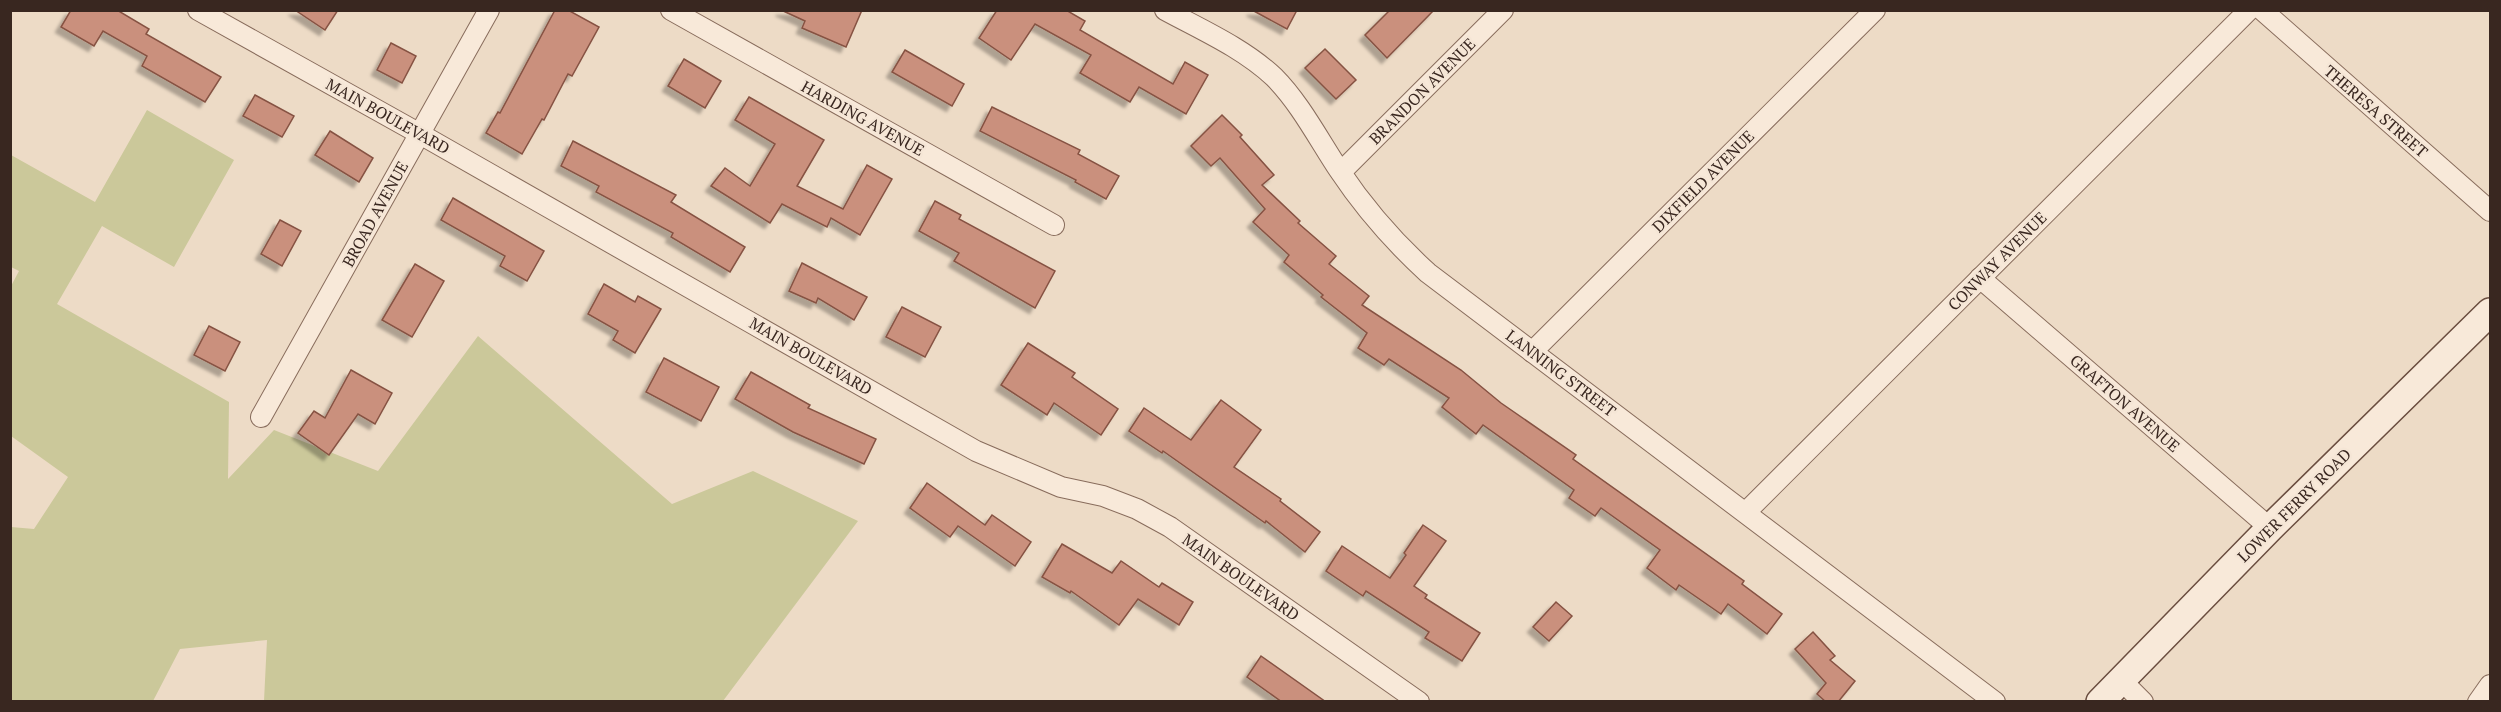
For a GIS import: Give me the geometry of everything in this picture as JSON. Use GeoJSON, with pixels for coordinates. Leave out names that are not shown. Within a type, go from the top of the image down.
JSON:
{"type":"FeatureCollection","features":[{"type":"Feature","properties":{"kind":"street","name":"MAIN BOULEVARD"},"geometry":{"type":"LineString","coordinates":[[198,10],[976,451],[1061,487],[1103,496],[1137,509],[1170,527],[1419,702]]}},
{"type":"Feature","properties":{"kind":"street","name":"BROAD AVENUE"},"geometry":{"type":"LineString","coordinates":[[261,417],[489,10]]}},
{"type":"Feature","properties":{"kind":"street","name":"HARDING AVENUE"},"geometry":{"type":"LineString","coordinates":[[671,10],[1054,225]]}},
{"type":"Feature","properties":{"kind":"street","name":"LANNING STREET"},"geometry":{"type":"LineString","coordinates":[[1165,10],[1230,46],[1274,78],[1292,100],[1368,212],[1396,244],[1428,273],[1995,702]]}},
{"type":"Feature","properties":{"kind":"street","name":"BRANDON AVENUE"},"geometry":{"type":"LineString","coordinates":[[1341,172],[1503,10]]}},
{"type":"Feature","properties":{"kind":"street","name":"DIXFIELD AVENUE"},"geometry":{"type":"LineString","coordinates":[[1532,352],[1875,10]]}},
{"type":"Feature","properties":{"kind":"street","name":"CONWAY AVENUE"},"geometry":{"type":"LineString","coordinates":[[1746,512],[2248,10]]}},
{"type":"Feature","properties":{"kind":"street","name":"THERESA STREET"},"geometry":{"type":"LineString","coordinates":[[2262,10],[2490,211]]}},
{"type":"Feature","properties":{"kind":"street","name":"GRAFTON AVENUE"},"geometry":{"type":"LineString","coordinates":[[1980,278],[2270,528]]}},
{"type":"Feature","properties":{"kind":"street","name":"LOWER FERRY ROAD"},"geometry":{"type":"LineString","coordinates":[[2100,702],[2270,528],[2490,312]]}},
{"type":"Feature","properties":{"kind":"street"},"geometry":{"type":"LineString","coordinates":[[2122,681],[2143,702]]}},
{"type":"Feature","properties":{"kind":"street"},"geometry":{"type":"LineString","coordinates":[[2478,702],[2490,685]]}},
{"type":"Feature","properties":{"kind":"shaded area"},"geometry":{"type":"Polygon","coordinates":[[[147,110],[234,160],[174,267],[102,226],[57,304],[229,402],[228,479],[274,430],[378,471],[478,336],[672,504],[753,471],[858,521],[723,701],[264,701],[267,640],[180,649],[153,701],[11,701],[11,527],[34,529],[68,477],[11,436],[10,288],[19,271],[11,267],[11,155],[95,202],[147,110]]]}},
{"type":"Feature","properties":{"kind":"building"},"geometry":{"type":"Polygon","coordinates":[[[71,10],[117,10],[149,29],[146,34],[221,77],[205,102],[142,66],[147,56],[103,31],[94,46],[61,27],[71,10]]]}},
{"type":"Feature","properties":{"kind":"building"},"geometry":{"type":"Polygon","coordinates":[[[295,10],[338,10],[325,30],[295,10]]]}},
{"type":"Feature","properties":{"kind":"building"},"geometry":{"type":"Polygon","coordinates":[[[555,10],[568,10],[599,27],[572,76],[568,74],[544,120],[542,119],[522,154],[486,133],[498,112],[500,113],[555,10]]]}},
{"type":"Feature","properties":{"kind":"building"},"geometry":{"type":"Polygon","coordinates":[[[781,10],[862,10],[846,47],[802,28],[805,21],[781,10]]]}},
{"type":"Feature","properties":{"kind":"building"},"geometry":{"type":"Polygon","coordinates":[[[997,10],[1066,10],[1085,21],[1080,30],[1173,84],[1185,62],[1208,75],[1186,114],[1139,87],[1130,102],[1080,73],[1091,55],[1035,24],[1011,60],[979,38],[997,10]]]}},
{"type":"Feature","properties":{"kind":"building"},"geometry":{"type":"Polygon","coordinates":[[[1252,10],[1297,10],[1287,29],[1252,10]]]}},
{"type":"Feature","properties":{"kind":"building"},"geometry":{"type":"Polygon","coordinates":[[[1390,10],[1434,10],[1387,58],[1365,35],[1390,10]]]}},
{"type":"Feature","properties":{"kind":"building"},"geometry":{"type":"Polygon","coordinates":[[[391,43],[416,56],[402,83],[377,70],[391,43]]]}},
{"type":"Feature","properties":{"kind":"building"},"geometry":{"type":"Polygon","coordinates":[[[1325,49],[1356,80],[1336,99],[1305,68],[1325,49]]]}},
{"type":"Feature","properties":{"kind":"building"},"geometry":{"type":"Polygon","coordinates":[[[905,50],[964,84],[952,106],[892,72],[905,50]]]}},
{"type":"Feature","properties":{"kind":"building"},"geometry":{"type":"Polygon","coordinates":[[[684,59],[721,81],[705,108],[668,86],[684,59]]]}},
{"type":"Feature","properties":{"kind":"building"},"geometry":{"type":"Polygon","coordinates":[[[255,95],[294,116],[282,137],[243,116],[255,95]]]}},
{"type":"Feature","properties":{"kind":"building"},"geometry":{"type":"Polygon","coordinates":[[[749,97],[824,140],[797,186],[843,209],[867,165],[892,179],[860,235],[831,218],[827,227],[782,204],[770,223],[711,186],[725,168],[750,186],[775,144],[735,120],[749,97]]]}},
{"type":"Feature","properties":{"kind":"building"},"geometry":{"type":"Polygon","coordinates":[[[992,107],[1080,150],[1078,154],[1119,176],[1106,199],[1075,182],[1076,180],[980,131],[992,107]]]}},
{"type":"Feature","properties":{"kind":"building"},"geometry":{"type":"Polygon","coordinates":[[[1222,115],[1242,135],[1240,137],[1274,175],[1262,185],[1300,221],[1298,223],[1336,256],[1329,264],[1369,296],[1362,305],[1461,370],[1501,403],[1576,455],[1573,459],[1744,581],[1742,584],[1782,614],[1767,634],[1728,604],[1721,614],[1679,585],[1676,590],[1647,568],[1660,550],[1601,508],[1595,516],[1569,498],[1574,490],[1483,425],[1476,434],[1442,407],[1449,398],[1389,359],[1384,365],[1358,348],[1367,333],[1321,297],[1323,295],[1284,262],[1289,255],[1253,222],[1265,209],[1220,158],[1211,166],[1191,146],[1222,115]]]}},
{"type":"Feature","properties":{"kind":"building"},"geometry":{"type":"Polygon","coordinates":[[[330,131],[373,158],[359,182],[315,155],[330,131]]]}},
{"type":"Feature","properties":{"kind":"building"},"geometry":{"type":"Polygon","coordinates":[[[573,141],[676,195],[671,202],[745,247],[730,272],[671,237],[673,233],[596,192],[599,186],[561,166],[573,141]]]}},
{"type":"Feature","properties":{"kind":"building"},"geometry":{"type":"Polygon","coordinates":[[[453,198],[544,251],[527,281],[500,266],[505,256],[441,220],[453,198]]]}},
{"type":"Feature","properties":{"kind":"building"},"geometry":{"type":"Polygon","coordinates":[[[935,201],[961,215],[959,219],[1055,271],[1035,308],[954,261],[959,253],[919,231],[935,201]]]}},
{"type":"Feature","properties":{"kind":"building"},"geometry":{"type":"Polygon","coordinates":[[[280,220],[301,231],[282,266],[261,254],[280,220]]]}},
{"type":"Feature","properties":{"kind":"building"},"geometry":{"type":"Polygon","coordinates":[[[802,263],[867,297],[854,320],[818,298],[816,303],[789,291],[802,263]]]}},
{"type":"Feature","properties":{"kind":"building"},"geometry":{"type":"Polygon","coordinates":[[[415,264],[444,281],[412,337],[382,320],[415,264]]]}},
{"type":"Feature","properties":{"kind":"building"},"geometry":{"type":"Polygon","coordinates":[[[604,284],[635,302],[638,296],[661,309],[635,353],[613,340],[618,331],[588,314],[604,284]]]}},
{"type":"Feature","properties":{"kind":"building"},"geometry":{"type":"Polygon","coordinates":[[[902,307],[941,327],[925,357],[886,337],[902,307]]]}},
{"type":"Feature","properties":{"kind":"building"},"geometry":{"type":"Polygon","coordinates":[[[209,326],[240,342],[225,371],[194,355],[209,326]]]}},
{"type":"Feature","properties":{"kind":"building"},"geometry":{"type":"Polygon","coordinates":[[[1028,343],[1075,373],[1072,377],[1118,409],[1101,435],[1054,403],[1047,415],[1001,385],[1028,343]]]}},
{"type":"Feature","properties":{"kind":"building"},"geometry":{"type":"Polygon","coordinates":[[[664,358],[719,387],[701,421],[646,392],[664,358]]]}},
{"type":"Feature","properties":{"kind":"building"},"geometry":{"type":"Polygon","coordinates":[[[351,370],[392,393],[375,424],[358,414],[329,455],[298,433],[314,411],[325,418],[351,370]]]}},
{"type":"Feature","properties":{"kind":"building"},"geometry":{"type":"Polygon","coordinates":[[[751,372],[810,405],[808,408],[876,439],[864,464],[793,432],[735,399],[751,372]]]}},
{"type":"Feature","properties":{"kind":"building"},"geometry":{"type":"Polygon","coordinates":[[[1221,400],[1261,430],[1234,467],[1281,499],[1280,501],[1320,532],[1305,552],[1266,521],[1265,523],[1163,451],[1162,453],[1129,431],[1144,408],[1191,440],[1221,400]]]}},
{"type":"Feature","properties":{"kind":"building"},"geometry":{"type":"Polygon","coordinates":[[[927,483],[985,525],[992,515],[1031,542],[1015,566],[958,526],[950,537],[910,508],[927,483]]]}},
{"type":"Feature","properties":{"kind":"building"},"geometry":{"type":"Polygon","coordinates":[[[1423,525],[1446,541],[1414,586],[1427,595],[1425,598],[1480,633],[1462,661],[1425,638],[1429,632],[1366,591],[1363,596],[1326,571],[1342,546],[1390,578],[1423,525]]]}},
{"type":"Feature","properties":{"kind":"building"},"geometry":{"type":"Polygon","coordinates":[[[1062,544],[1112,573],[1121,561],[1159,587],[1162,583],[1193,602],[1179,625],[1138,599],[1119,625],[1071,591],[1070,593],[1042,577],[1062,544]]]}},
{"type":"Feature","properties":{"kind":"building"},"geometry":{"type":"Polygon","coordinates":[[[1556,602],[1572,616],[1549,641],[1533,627],[1556,602]]]}},
{"type":"Feature","properties":{"kind":"building"},"geometry":{"type":"Polygon","coordinates":[[[1813,632],[1835,656],[1830,660],[1855,681],[1838,702],[1826,702],[1817,694],[1826,683],[1795,649],[1813,632]]]}},
{"type":"Feature","properties":{"kind":"building"},"geometry":{"type":"Polygon","coordinates":[[[1261,656],[1326,702],[1282,702],[1247,677],[1261,656]]]}}]}
